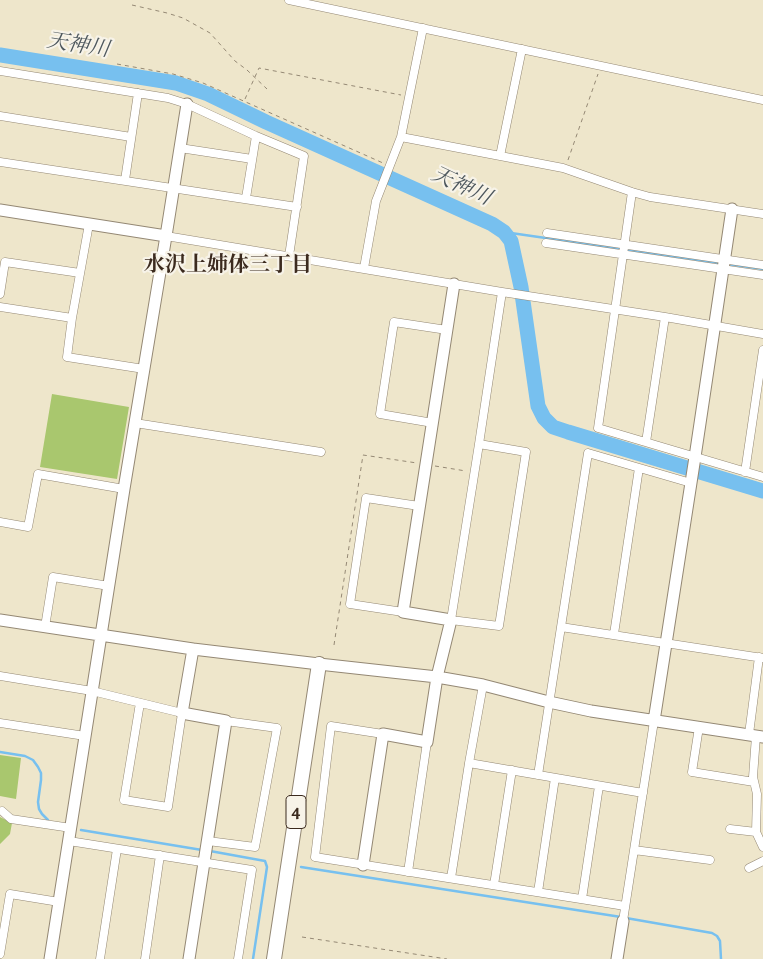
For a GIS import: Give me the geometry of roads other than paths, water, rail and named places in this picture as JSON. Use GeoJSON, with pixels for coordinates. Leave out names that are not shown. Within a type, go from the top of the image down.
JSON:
{"type":"FeatureCollection","features":[{"type":"Feature","properties":{"kind":"highway","name":"4"},"geometry":{"type":"LineString","coordinates":[[274,959],[319,664]]}},
{"type":"Feature","properties":{"kind":"street"},"geometry":{"type":"LineString","coordinates":[[289,0],[763,100]]}},
{"type":"Feature","properties":{"kind":"street"},"geometry":{"type":"LineString","coordinates":[[364,268],[376,201],[401,137],[423,28]]}},
{"type":"Feature","properties":{"kind":"street"},"geometry":{"type":"LineString","coordinates":[[500,156],[522,49]]}},
{"type":"Feature","properties":{"kind":"street"},"geometry":{"type":"LineString","coordinates":[[0,72],[168,98],[186,104],[304,156],[289,256]]}},
{"type":"Feature","properties":{"kind":"street"},"geometry":{"type":"LineString","coordinates":[[125,180],[138,93]]}},
{"type":"Feature","properties":{"kind":"street"},"geometry":{"type":"LineString","coordinates":[[50,959],[186,104]]}},
{"type":"Feature","properties":{"kind":"street"},"geometry":{"type":"LineString","coordinates":[[0,116],[131,137]]}},
{"type":"Feature","properties":{"kind":"street"},"geometry":{"type":"LineString","coordinates":[[246,198],[256,136]]}},
{"type":"Feature","properties":{"kind":"street"},"geometry":{"type":"LineString","coordinates":[[401,137],[565,169],[650,197],[763,214]]}},
{"type":"Feature","properties":{"kind":"street"},"geometry":{"type":"LineString","coordinates":[[180,148],[252,159]]}},
{"type":"Feature","properties":{"kind":"street"},"geometry":{"type":"LineString","coordinates":[[0,162],[297,207]]}},
{"type":"Feature","properties":{"kind":"street"},"geometry":{"type":"LineString","coordinates":[[632,192],[598,428],[763,477]]}},
{"type":"Feature","properties":{"kind":"street"},"geometry":{"type":"LineString","coordinates":[[617,959],[732,209]]}},
{"type":"Feature","properties":{"kind":"street"},"geometry":{"type":"LineString","coordinates":[[0,210],[763,334]]}},
{"type":"Feature","properties":{"kind":"street"},"geometry":{"type":"LineString","coordinates":[[89,224],[67,357],[144,370]]}},
{"type":"Feature","properties":{"kind":"street"},"geometry":{"type":"LineString","coordinates":[[547,234],[624,244],[724,264],[763,275]]}},
{"type":"Feature","properties":{"kind":"street"},"geometry":{"type":"LineString","coordinates":[[546,243],[623,254],[724,264],[763,265]]}},
{"type":"Feature","properties":{"kind":"street"},"geometry":{"type":"LineString","coordinates":[[0,294],[5,262],[80,273]]}},
{"type":"Feature","properties":{"kind":"street"},"geometry":{"type":"LineString","coordinates":[[403,612],[454,284]]}},
{"type":"Feature","properties":{"kind":"street"},"geometry":{"type":"LineString","coordinates":[[408,872],[437,677],[452,620],[502,292]]}},
{"type":"Feature","properties":{"kind":"street"},"geometry":{"type":"LineString","coordinates":[[0,307],[72,318]]}},
{"type":"Feature","properties":{"kind":"street"},"geometry":{"type":"LineString","coordinates":[[646,442],[665,317]]}},
{"type":"Feature","properties":{"kind":"street"},"geometry":{"type":"LineString","coordinates":[[433,423],[380,414],[394,322],[447,330]]}},
{"type":"Feature","properties":{"kind":"street"},"geometry":{"type":"LineString","coordinates":[[745,472],[763,350]]}},
{"type":"Feature","properties":{"kind":"street"},"geometry":{"type":"LineString","coordinates":[[135,423],[321,452]]}},
{"type":"Feature","properties":{"kind":"street"},"geometry":{"type":"LineString","coordinates":[[419,506],[366,498],[350,604],[499,626],[526,452],[479,444]]}},
{"type":"Feature","properties":{"kind":"street"},"geometry":{"type":"LineString","coordinates":[[538,775],[588,453],[691,483]]}},
{"type":"Feature","properties":{"kind":"street"},"geometry":{"type":"LineString","coordinates":[[614,634],[639,468]]}},
{"type":"Feature","properties":{"kind":"street"},"geometry":{"type":"LineString","coordinates":[[0,522],[28,527],[38,474],[124,489]]}},
{"type":"Feature","properties":{"kind":"street"},"geometry":{"type":"LineString","coordinates":[[45,627],[53,577],[109,586]]}},
{"type":"Feature","properties":{"kind":"street"},"geometry":{"type":"LineString","coordinates":[[0,620],[193,649],[437,677],[483,685],[591,711],[756,735]]}},
{"type":"Feature","properties":{"kind":"street"},"geometry":{"type":"LineString","coordinates":[[561,627],[761,658],[753,777],[757,794],[756,832],[763,847]]}},
{"type":"Feature","properties":{"kind":"street"},"geometry":{"type":"LineString","coordinates":[[140,703],[124,800],[168,807],[193,649]]}},
{"type":"Feature","properties":{"kind":"street"},"geometry":{"type":"LineString","coordinates":[[0,676],[92,691],[182,713],[277,728],[255,847],[208,840]]}},
{"type":"Feature","properties":{"kind":"street"},"geometry":{"type":"LineString","coordinates":[[451,878],[483,685]]}},
{"type":"Feature","properties":{"kind":"street"},"geometry":{"type":"LineString","coordinates":[[189,959],[226,720]]}},
{"type":"Feature","properties":{"kind":"street"},"geometry":{"type":"LineString","coordinates":[[0,723],[85,736]]}},
{"type":"Feature","properties":{"kind":"street"},"geometry":{"type":"LineString","coordinates":[[427,742],[332,726],[315,857],[625,906]]}},
{"type":"Feature","properties":{"kind":"street"},"geometry":{"type":"LineString","coordinates":[[699,727],[692,772],[754,782]]}},
{"type":"Feature","properties":{"kind":"street"},"geometry":{"type":"LineString","coordinates":[[363,865],[384,734]]}},
{"type":"Feature","properties":{"kind":"street"},"geometry":{"type":"LineString","coordinates":[[469,762],[642,793]]}},
{"type":"Feature","properties":{"kind":"street"},"geometry":{"type":"LineString","coordinates":[[494,885],[512,770]]}},
{"type":"Feature","properties":{"kind":"street"},"geometry":{"type":"LineString","coordinates":[[538,892],[555,778]]}},
{"type":"Feature","properties":{"kind":"street"},"geometry":{"type":"LineString","coordinates":[[582,899],[599,786]]}},
{"type":"Feature","properties":{"kind":"street"},"geometry":{"type":"LineString","coordinates":[[2,811],[11,819],[71,828]]}},
{"type":"Feature","properties":{"kind":"street"},"geometry":{"type":"LineString","coordinates":[[730,829],[756,832]]}},
{"type":"Feature","properties":{"kind":"street"},"geometry":{"type":"LineString","coordinates":[[69,841],[252,870],[238,959]]}},
{"type":"Feature","properties":{"kind":"street"},"geometry":{"type":"LineString","coordinates":[[100,959],[117,849]]}},
{"type":"Feature","properties":{"kind":"street"},"geometry":{"type":"LineString","coordinates":[[634,850],[710,860]]}},
{"type":"Feature","properties":{"kind":"street"},"geometry":{"type":"LineString","coordinates":[[145,959],[160,855]]}},
{"type":"Feature","properties":{"kind":"street"},"geometry":{"type":"LineString","coordinates":[[748,868],[763,861]]}},
{"type":"Feature","properties":{"kind":"street"},"geometry":{"type":"LineString","coordinates":[[0,954],[10,894],[59,902]]}},
{"type":"Feature","properties":{"kind":"waterway","name":"天神川"},"geometry":{"type":"LineString","coordinates":[[0,55],[176,83],[208,94],[492,224],[504,232],[511,241],[521,287],[538,406],[544,418],[553,427],[763,491]]}},
{"type":"Feature","properties":{"kind":"waterway"},"geometry":{"type":"LineString","coordinates":[[504,232],[719,263]]}},
{"type":"Feature","properties":{"kind":"waterway"},"geometry":{"type":"LineString","coordinates":[[727,264],[763,269]]}},
{"type":"Feature","properties":{"kind":"waterway"},"geometry":{"type":"LineString","coordinates":[[0,752],[25,756],[33,760],[38,767],[41,773],[39,809],[48,820]]}},
{"type":"Feature","properties":{"kind":"waterway"},"geometry":{"type":"LineString","coordinates":[[81,830],[202,850]]}},
{"type":"Feature","properties":{"kind":"waterway"},"geometry":{"type":"LineString","coordinates":[[210,851],[265,861],[267,867],[253,959]]}},
{"type":"Feature","properties":{"kind":"waterway"},"geometry":{"type":"LineString","coordinates":[[301,867],[621,917]]}},
{"type":"Feature","properties":{"kind":"waterway"},"geometry":{"type":"LineString","coordinates":[[626,918],[712,933],[720,941],[721,959]]}},
{"type":"Feature","properties":{"kind":"district","name":"水沢上姉体三丁目"},"geometry":{"type":"Point","coordinates":[228,266]}}]}
